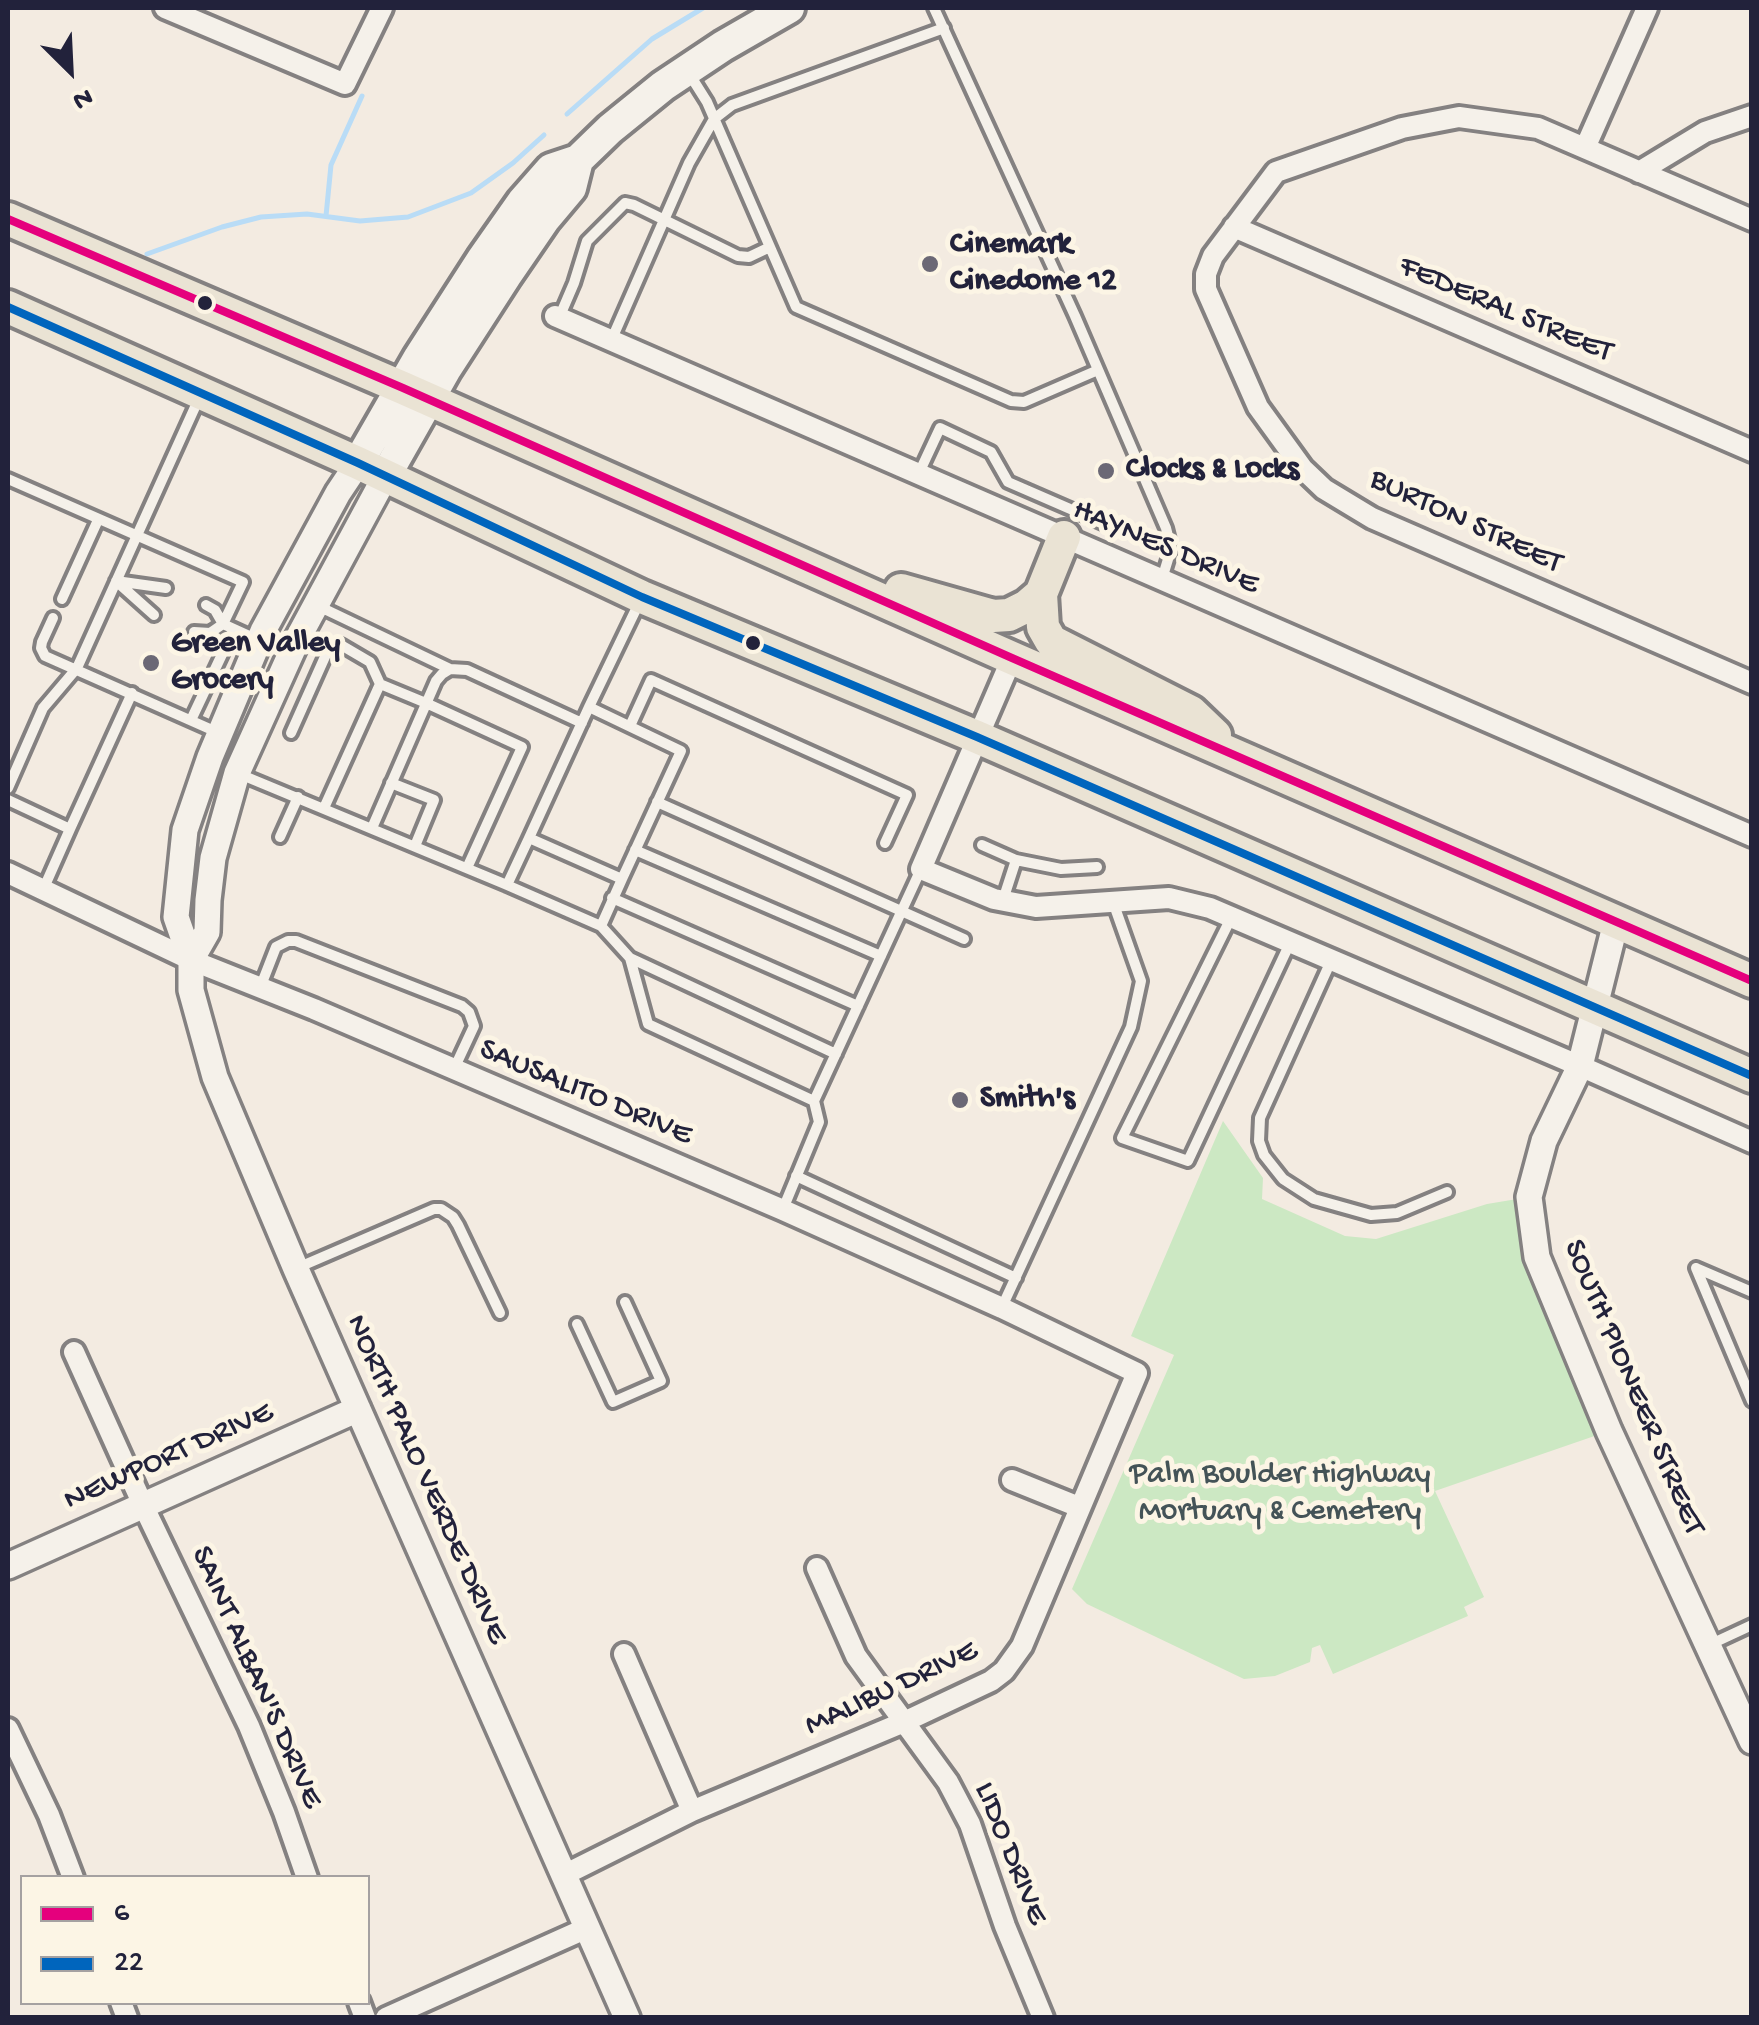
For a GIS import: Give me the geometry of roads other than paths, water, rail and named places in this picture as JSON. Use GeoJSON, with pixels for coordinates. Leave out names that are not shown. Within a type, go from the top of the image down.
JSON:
{"type":"FeatureCollection","features":[{"type":"Feature","properties":{"kind":"main road"},"geometry":{"type":"LineString","coordinates":[[372,469],[416,394],[571,188],[578,160],[663,86],[789,8]]}},
{"type":"Feature","properties":{"kind":"main road"},"geometry":{"type":"LineString","coordinates":[[8,219],[1752,981]]}},
{"type":"Feature","properties":{"kind":"main road"},"geometry":{"type":"LineString","coordinates":[[8,307],[372,469],[642,598],[978,736],[1752,1076]]}},
{"type":"Feature","properties":{"kind":"main road"},"geometry":{"type":"LineString","coordinates":[[1064,537],[1042,594],[1043,627],[1051,641],[1191,712],[1240,758]]}},
{"type":"Feature","properties":{"kind":"main road"},"geometry":{"type":"LineString","coordinates":[[811,569],[993,616],[1009,615],[1042,594]]}},
{"type":"Feature","properties":{"kind":"street"},"geometry":{"type":"LineString","coordinates":[[165,8],[345,84],[382,8]]}},
{"type":"Feature","properties":{"kind":"street"},"geometry":{"type":"LineString","coordinates":[[1585,148],[1646,8]]}},
{"type":"Feature","properties":{"kind":"street","name":"BURTON STREET"},"geometry":{"type":"LineString","coordinates":[[1752,220],[1538,128],[1458,116],[1402,128],[1276,172],[1214,256],[1206,274],[1206,290],[1258,407],[1303,469],[1324,489],[1372,518],[1752,683]]}},
{"type":"Feature","properties":{"kind":"street"},"geometry":{"type":"LineString","coordinates":[[1639,172],[1705,132],[1752,116]]}},
{"type":"Feature","properties":{"kind":"street","name":"FEDERAL STREET"},"geometry":{"type":"LineString","coordinates":[[1234,227],[1752,450]]}},
{"type":"Feature","properties":{"kind":"street","name":"HAYNES DRIVE"},"geometry":{"type":"LineString","coordinates":[[557,317],[1752,836]]}},
{"type":"Feature","properties":{"kind":"street"},"geometry":{"type":"LineString","coordinates":[[190,960],[207,932],[214,858],[237,772],[316,604],[372,469]]}},
{"type":"Feature","properties":{"kind":"street","name":"NORTH PALO VERDE DRIVE"},"geometry":{"type":"LineString","coordinates":[[372,469],[338,493],[259,641],[215,745],[186,830],[176,917],[190,960],[191,990],[215,1076],[296,1269],[628,2018]]}},
{"type":"Feature","properties":{"kind":"street"},"geometry":{"type":"LineString","coordinates":[[1012,658],[921,870],[994,900],[1036,907],[1169,898],[1210,908],[1752,1142]]}},
{"type":"Feature","properties":{"kind":"street"},"geometry":{"type":"LineString","coordinates":[[215,745],[237,772]]}},
{"type":"Feature","properties":{"kind":"street","name":"SAUSALITO DRIVE"},"geometry":{"type":"LineString","coordinates":[[8,874],[190,960],[782,1210],[1137,1372]]}},
{"type":"Feature","properties":{"kind":"street","name":"SOUTH PIONEER STREET"},"geometry":{"type":"LineString","coordinates":[[1616,922],[1580,1066],[1544,1142],[1529,1196],[1537,1258],[1609,1432],[1752,1741]]}},
{"type":"Feature","properties":{"kind":"street","name":"SAINT ALBAN'S DRIVE"},"geometry":{"type":"LineString","coordinates":[[74,1352],[249,1726],[306,1875]]}},
{"type":"Feature","properties":{"kind":"street","name":"MALIBU DRIVE"},"geometry":{"type":"LineString","coordinates":[[564,1874],[692,1812],[904,1722],[991,1681],[1004,1671],[1022,1646],[1137,1372]]}},
{"type":"Feature","properties":{"kind":"street","name":"NEWPORT DRIVE"},"geometry":{"type":"LineString","coordinates":[[8,1566],[358,1408]]}},
{"type":"Feature","properties":{"kind":"street"},"geometry":{"type":"LineString","coordinates":[[1012,1480],[1079,1507]]}},
{"type":"Feature","properties":{"kind":"street","name":"LIDO DRIVE"},"geometry":{"type":"LineString","coordinates":[[817,1568],[856,1656],[948,1782],[970,1824],[1005,1926],[1044,2018]]}},
{"type":"Feature","properties":{"kind":"street"},"geometry":{"type":"LineString","coordinates":[[624,1654],[692,1812]]}},
{"type":"Feature","properties":{"kind":"street"},"geometry":{"type":"LineString","coordinates":[[8,1729],[72,1875]]}},
{"type":"Feature","properties":{"kind":"street"},"geometry":{"type":"LineString","coordinates":[[386,2018],[588,1928]]}},
{"type":"Feature","properties":{"kind":"lane"},"geometry":{"type":"LineString","coordinates":[[934,8],[1166,528],[1169,556],[1162,580]]}},
{"type":"Feature","properties":{"kind":"lane"},"geometry":{"type":"LineString","coordinates":[[612,341],[689,163],[714,119],[732,104],[944,28]]}},
{"type":"Feature","properties":{"kind":"lane"},"geometry":{"type":"LineString","coordinates":[[687,70],[707,102],[796,307],[1012,402],[1024,402],[1098,370]]}},
{"type":"Feature","properties":{"kind":"lane"},"geometry":{"type":"LineString","coordinates":[[557,317],[574,283],[587,240],[620,207],[630,203],[738,256],[749,257],[770,247]]}},
{"type":"Feature","properties":{"kind":"lane"},"geometry":{"type":"LineString","coordinates":[[8,788],[43,708],[77,668],[201,393]]}},
{"type":"Feature","properties":{"kind":"lane"},"geometry":{"type":"LineString","coordinates":[[919,474],[940,428],[991,452],[1008,482],[1114,528]]}},
{"type":"Feature","properties":{"kind":"lane"},"geometry":{"type":"LineString","coordinates":[[8,479],[242,582],[229,626],[191,720]]}},
{"type":"Feature","properties":{"kind":"lane"},"geometry":{"type":"LineString","coordinates":[[62,600],[98,520]]}},
{"type":"Feature","properties":{"kind":"lane"},"geometry":{"type":"LineString","coordinates":[[116,581],[166,588]]}},
{"type":"Feature","properties":{"kind":"lane"},"geometry":{"type":"LineString","coordinates":[[116,581],[154,615]]}},
{"type":"Feature","properties":{"kind":"lane"},"geometry":{"type":"LineString","coordinates":[[507,885],[642,598]]}},
{"type":"Feature","properties":{"kind":"lane"},"geometry":{"type":"LineString","coordinates":[[316,604],[450,669],[467,670],[582,723]]}},
{"type":"Feature","properties":{"kind":"lane"},"geometry":{"type":"LineString","coordinates":[[206,606],[229,626],[259,641]]}},
{"type":"Feature","properties":{"kind":"lane"},"geometry":{"type":"LineString","coordinates":[[53,618],[42,642],[45,656],[191,720],[215,745]]}},
{"type":"Feature","properties":{"kind":"lane"},"geometry":{"type":"LineString","coordinates":[[194,632],[210,633],[229,626]]}},
{"type":"Feature","properties":{"kind":"lane"},"geometry":{"type":"LineString","coordinates":[[291,733],[328,650],[341,645],[370,662],[380,684],[522,746],[467,868]]}},
{"type":"Feature","properties":{"kind":"lane"},"geometry":{"type":"LineString","coordinates":[[372,828],[436,681],[450,669]]}},
{"type":"Feature","properties":{"kind":"lane"},"geometry":{"type":"LineString","coordinates":[[630,726],[651,680],[907,795],[886,842]]}},
{"type":"Feature","properties":{"kind":"lane"},"geometry":{"type":"LineString","coordinates":[[324,808],[380,684]]}},
{"type":"Feature","properties":{"kind":"lane"},"geometry":{"type":"LineString","coordinates":[[43,890],[132,693]]}},
{"type":"Feature","properties":{"kind":"lane"},"geometry":{"type":"LineString","coordinates":[[589,706],[681,751],[600,926]]}},
{"type":"Feature","properties":{"kind":"lane"},"geometry":{"type":"LineString","coordinates":[[237,772],[600,926],[630,958],[836,1054]]}},
{"type":"Feature","properties":{"kind":"lane"},"geometry":{"type":"LineString","coordinates":[[391,783],[434,800],[414,846]]}},
{"type":"Feature","properties":{"kind":"lane"},"geometry":{"type":"LineString","coordinates":[[280,837],[298,797]]}},
{"type":"Feature","properties":{"kind":"lane"},"geometry":{"type":"LineString","coordinates":[[8,800],[70,828]]}},
{"type":"Feature","properties":{"kind":"lane"},"geometry":{"type":"LineString","coordinates":[[657,802],[964,939]]}},
{"type":"Feature","properties":{"kind":"lane"},"geometry":{"type":"LineString","coordinates":[[529,838],[622,878]]}},
{"type":"Feature","properties":{"kind":"lane"},"geometry":{"type":"LineString","coordinates":[[982,845],[1016,860],[1061,869],[1097,867]]}},
{"type":"Feature","properties":{"kind":"lane"},"geometry":{"type":"LineString","coordinates":[[636,850],[881,956]]}},
{"type":"Feature","properties":{"kind":"lane"},"geometry":{"type":"LineString","coordinates":[[1003,901],[1016,860]]}},
{"type":"Feature","properties":{"kind":"lane"},"geometry":{"type":"LineString","coordinates":[[782,1210],[819,1122],[814,1101],[921,870]]}},
{"type":"Feature","properties":{"kind":"lane"},"geometry":{"type":"LineString","coordinates":[[612,898],[858,1006]]}},
{"type":"Feature","properties":{"kind":"lane"},"geometry":{"type":"LineString","coordinates":[[1002,1308],[1131,1026],[1141,981],[1113,902]]}},
{"type":"Feature","properties":{"kind":"lane"},"geometry":{"type":"LineString","coordinates":[[1231,918],[1122,1138],[1188,1161],[1290,944]]}},
{"type":"Feature","properties":{"kind":"lane"},"geometry":{"type":"LineString","coordinates":[[260,988],[276,947],[288,940],[462,1006],[474,1026],[454,1070]]}},
{"type":"Feature","properties":{"kind":"lane"},"geometry":{"type":"LineString","coordinates":[[630,958],[648,1024],[814,1101]]}},
{"type":"Feature","properties":{"kind":"lane"},"geometry":{"type":"LineString","coordinates":[[1331,961],[1260,1118],[1259,1141],[1264,1155],[1283,1179],[1314,1199],[1346,1210],[1371,1215],[1397,1213],[1447,1192]]}},
{"type":"Feature","properties":{"kind":"lane"},"geometry":{"type":"LineString","coordinates":[[796,1176],[1016,1278]]}},
{"type":"Feature","properties":{"kind":"lane"},"geometry":{"type":"LineString","coordinates":[[296,1269],[441,1209],[458,1224],[500,1312]]}},
{"type":"Feature","properties":{"kind":"lane"},"geometry":{"type":"LineString","coordinates":[[1752,1292],[1696,1268],[1752,1402]]}},
{"type":"Feature","properties":{"kind":"lane"},"geometry":{"type":"LineString","coordinates":[[577,1324],[613,1402],[661,1381],[626,1302]]}},
{"type":"Feature","properties":{"kind":"lane"},"geometry":{"type":"LineString","coordinates":[[1708,1645],[1752,1625]]}},
{"type":"Feature","properties":{"kind":"waterway"},"geometry":{"type":"LineString","coordinates":[[567,114],[652,39],[703,8]]}},
{"type":"Feature","properties":{"kind":"waterway"},"geometry":{"type":"LineString","coordinates":[[326,216],[331,165],[362,96]]}},
{"type":"Feature","properties":{"kind":"waterway"},"geometry":{"type":"LineString","coordinates":[[147,254],[261,217],[307,214],[360,221],[408,217],[471,193],[544,135]]}},
{"type":"Feature","properties":{"kind":"place","name":"Cinemark Cinedome 12"},"geometry":{"type":"Point","coordinates":[930,264]}},
{"type":"Feature","properties":{"kind":"place","name":"Clocks & Locks"},"geometry":{"type":"Point","coordinates":[1106,471]}},
{"type":"Feature","properties":{"kind":"place","name":"Green Valley Grocery"},"geometry":{"type":"Point","coordinates":[151,663]}},
{"type":"Feature","properties":{"kind":"place","name":"Smith's"},"geometry":{"type":"Point","coordinates":[960,1100]}},
{"type":"Feature","properties":{"kind":"park label","name":"Palm Boulder Highway Mortuary & Cemetery"},"geometry":{"type":"Point","coordinates":[1280,1494]}}]}
